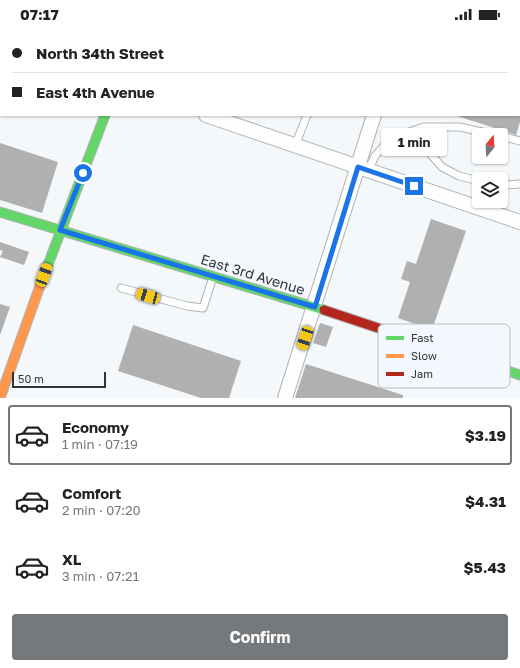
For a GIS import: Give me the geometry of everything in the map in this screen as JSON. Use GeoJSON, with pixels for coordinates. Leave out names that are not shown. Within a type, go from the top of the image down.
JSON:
{"type":"FeatureCollection","features":[{"type":"Feature","properties":{"kind":"street"},"geometry":{"type":"LineString","coordinates":[[0,398],[3,379],[105,116]]}},
{"type":"Feature","properties":{"kind":"street"},"geometry":{"type":"LineString","coordinates":[[209,116],[520,222]]}},
{"type":"Feature","properties":{"kind":"street"},"geometry":{"type":"LineString","coordinates":[[285,398],[363,169],[374,116]]}},
{"type":"Feature","properties":{"kind":"street","name":"East 3rd Avenue"},"geometry":{"type":"LineString","coordinates":[[0,212],[315,307],[378,328]]}},
{"type":"Feature","properties":{"kind":"street","name":"East 3rd Avenue"},"geometry":{"type":"LineString","coordinates":[[510,372],[520,375]]}},
{"type":"Feature","properties":{"kind":"lane"},"geometry":{"type":"LineString","coordinates":[[295,146],[307,116]]}},
{"type":"Feature","properties":{"kind":"lane"},"geometry":{"type":"LineString","coordinates":[[363,169],[391,138],[424,127],[460,127],[472,130]]}},
{"type":"Feature","properties":{"kind":"lane"},"geometry":{"type":"LineString","coordinates":[[424,127],[427,150],[442,167],[459,176],[472,179]]}},
{"type":"Feature","properties":{"kind":"lane"},"geometry":{"type":"LineString","coordinates":[[508,138],[520,141]]}},
{"type":"Feature","properties":{"kind":"lane"},"geometry":{"type":"LineString","coordinates":[[508,185],[520,184]]}},
{"type":"Feature","properties":{"kind":"lane"},"geometry":{"type":"LineString","coordinates":[[121,288],[187,306],[203,308],[213,276]]}},
{"type":"Feature","properties":{"kind":"building"},"geometry":{"type":"Polygon","coordinates":[[[457,116],[520,116],[520,122],[516,135],[508,132],[508,128],[494,128],[457,116]]]}},
{"type":"Feature","properties":{"kind":"building"},"geometry":{"type":"Polygon","coordinates":[[[0,143],[58,162],[42,213],[0,200],[0,143]]]}},
{"type":"Feature","properties":{"kind":"building"},"geometry":{"type":"Polygon","coordinates":[[[431,219],[466,231],[434,324],[415,324],[398,318],[410,282],[401,279],[407,261],[416,264],[431,219]]]}},
{"type":"Feature","properties":{"kind":"building"},"geometry":{"type":"Polygon","coordinates":[[[0,242],[29,252],[24,265],[0,257],[3,251],[0,250],[0,242]]]}},
{"type":"Feature","properties":{"kind":"building"},"geometry":{"type":"Polygon","coordinates":[[[0,304],[10,307],[0,335],[0,304]]]}},
{"type":"Feature","properties":{"kind":"building"},"geometry":{"type":"Polygon","coordinates":[[[320,323],[333,327],[326,347],[313,343],[320,323]]]}},
{"type":"Feature","properties":{"kind":"building"},"geometry":{"type":"Polygon","coordinates":[[[133,325],[241,361],[229,398],[201,398],[118,371],[133,325]]]}},
{"type":"Feature","properties":{"kind":"building"},"geometry":{"type":"Polygon","coordinates":[[[306,364],[403,395],[403,398],[295,398],[306,364]]]}},
{"type":"Feature","properties":{"kind":"traffic: fast"},"geometry":{"type":"LineString","coordinates":[[41,283],[105,116]]}},
{"type":"Feature","properties":{"kind":"traffic: fast"},"geometry":{"type":"LineString","coordinates":[[0,212],[324,310]]}},
{"type":"Feature","properties":{"kind":"traffic: fast"},"geometry":{"type":"LineString","coordinates":[[510,372],[520,375]]}},
{"type":"Feature","properties":{"kind":"traffic: slow"},"geometry":{"type":"LineString","coordinates":[[0,398],[41,283]]}},
{"type":"Feature","properties":{"kind":"traffic: jam"},"geometry":{"type":"LineString","coordinates":[[324,310],[378,328]]}},
{"type":"Feature","properties":{"kind":"route"},"geometry":{"type":"LineString","coordinates":[[83,173],[60,230],[315,307],[358,167],[414,186]]}}]}
